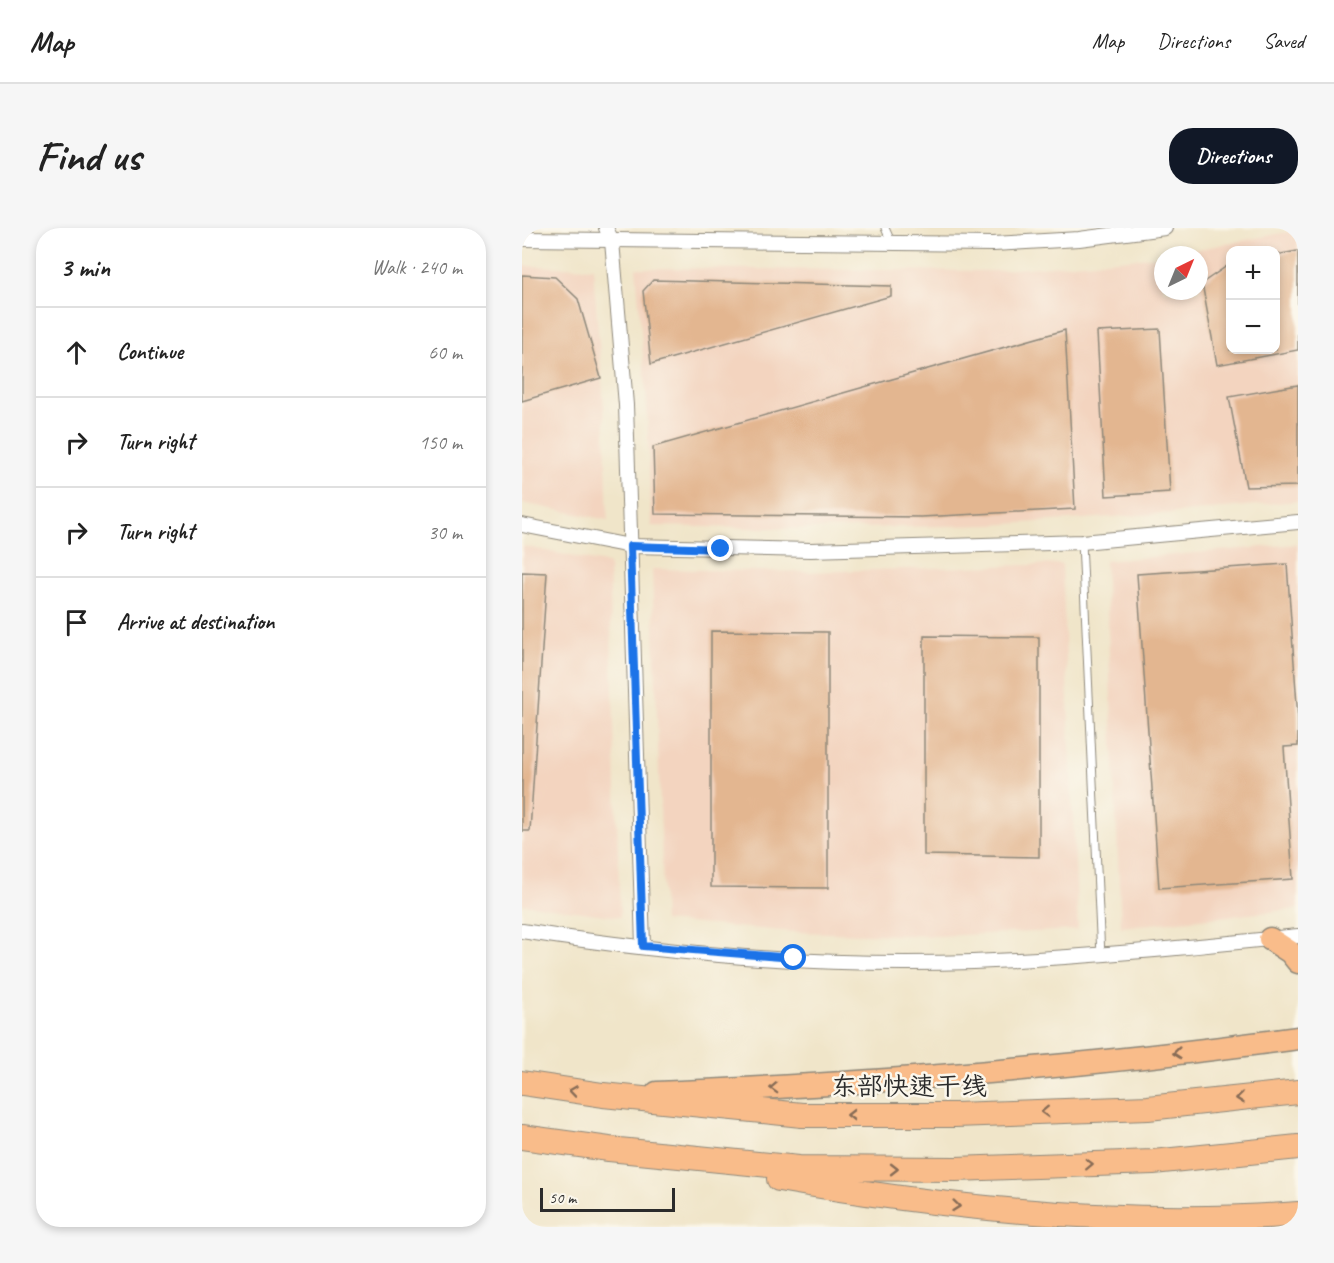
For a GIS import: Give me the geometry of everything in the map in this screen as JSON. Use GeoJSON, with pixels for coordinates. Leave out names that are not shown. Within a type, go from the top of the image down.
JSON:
{"type":"FeatureCollection","features":[{"type":"Feature","properties":{"kind":"highway","name":"东部快速干线"},"geometry":{"type":"LineString","coordinates":[[522,1083],[603,1095],[802,1114],[955,1115],[1148,1108],[1298,1092]]}},
{"type":"Feature","properties":{"kind":"highway"},"geometry":{"type":"LineString","coordinates":[[522,1137],[609,1149],[799,1168],[956,1169],[1153,1162],[1298,1147]]}},
{"type":"Feature","properties":{"kind":"highway"},"geometry":{"type":"LineString","coordinates":[[609,1149],[891,1199],[1026,1214],[1136,1220],[1266,1218],[1298,1214]]}},
{"type":"Feature","properties":{"kind":"main road"},"geometry":{"type":"LineString","coordinates":[[1270,939],[1290,952],[1298,962]]}},
{"type":"Feature","properties":{"kind":"main road"},"geometry":{"type":"LineString","coordinates":[[603,1095],[849,1084],[1203,1050],[1297,1037]]}},
{"type":"Feature","properties":{"kind":"street"},"geometry":{"type":"LineString","coordinates":[[606,228],[612,241],[626,405],[643,946]]}},
{"type":"Feature","properties":{"kind":"street"},"geometry":{"type":"LineString","coordinates":[[522,239],[993,244],[1079,239],[1165,228]]}},
{"type":"Feature","properties":{"kind":"street"},"geometry":{"type":"LineString","coordinates":[[522,525],[630,546],[845,550],[1082,542],[1298,522]]}},
{"type":"Feature","properties":{"kind":"street"},"geometry":{"type":"LineString","coordinates":[[522,931],[643,946],[794,958],[882,962],[971,962],[1101,956],[1298,936]]}},
{"type":"Feature","properties":{"kind":"lane"},"geometry":{"type":"LineString","coordinates":[[885,228],[892,244]]}},
{"type":"Feature","properties":{"kind":"lane"},"geometry":{"type":"LineString","coordinates":[[1082,542],[1101,956]]}},
{"type":"Feature","properties":{"kind":"shaded area"},"geometry":{"type":"Polygon","coordinates":[[[1298,230],[1298,501],[1174,513],[991,525],[811,529],[651,526],[647,404],[636,268],[994,271],[1154,257],[1154,300],[1208,300],[1208,247],[1298,230]]]}},
{"type":"Feature","properties":{"kind":"shaded area"},"geometry":{"type":"Polygon","coordinates":[[[522,266],[593,268],[604,406],[608,520],[522,503],[522,266]]]}},
{"type":"Feature","properties":{"kind":"shaded area"},"geometry":{"type":"Polygon","coordinates":[[[1298,544],[1298,909],[1121,927],[1105,561],[1298,544]]]}},
{"type":"Feature","properties":{"kind":"shaded area"},"geometry":{"type":"Polygon","coordinates":[[[522,546],[609,564],[620,917],[522,904],[522,546]]]}},
{"type":"Feature","properties":{"kind":"shaded area"},"geometry":{"type":"Polygon","coordinates":[[[1062,564],[1078,930],[938,936],[795,932],[664,921],[652,569],[811,572],[1062,564]]]}},
{"type":"Feature","properties":{"kind":"building"},"geometry":{"type":"Polygon","coordinates":[[[1298,251],[1298,350],[1280,353],[1280,300],[1280,254],[1298,251]]]}},
{"type":"Feature","properties":{"kind":"building"},"geometry":{"type":"Polygon","coordinates":[[[1226,267],[1226,354],[1276,354],[1217,365],[1205,300],[1208,300],[1208,279],[1226,267]]]}},
{"type":"Feature","properties":{"kind":"building"},"geometry":{"type":"Polygon","coordinates":[[[522,275],[555,277],[578,299],[601,378],[522,401],[522,275]]]}},
{"type":"Feature","properties":{"kind":"building"},"geometry":{"type":"Polygon","coordinates":[[[653,280],[891,286],[891,296],[651,364],[643,291],[653,280]]]}},
{"type":"Feature","properties":{"kind":"building"},"geometry":{"type":"Polygon","coordinates":[[[1160,329],[1170,492],[1106,496],[1097,332],[1160,329]]]}},
{"type":"Feature","properties":{"kind":"building"},"geometry":{"type":"Polygon","coordinates":[[[1065,330],[1075,509],[921,517],[655,514],[653,447],[1065,330]]]}},
{"type":"Feature","properties":{"kind":"building"},"geometry":{"type":"Polygon","coordinates":[[[1298,385],[1298,486],[1246,487],[1229,397],[1298,385]]]}},
{"type":"Feature","properties":{"kind":"building"},"geometry":{"type":"Polygon","coordinates":[[[1287,564],[1298,719],[1298,746],[1284,747],[1293,879],[1159,888],[1137,574],[1287,564]]]}},
{"type":"Feature","properties":{"kind":"building"},"geometry":{"type":"Polygon","coordinates":[[[522,572],[547,573],[530,831],[522,831],[522,572]]]}},
{"type":"Feature","properties":{"kind":"building"},"geometry":{"type":"Polygon","coordinates":[[[711,631],[828,632],[828,888],[711,887],[711,631]]]}},
{"type":"Feature","properties":{"kind":"building"},"geometry":{"type":"Polygon","coordinates":[[[924,636],[1039,637],[1039,857],[924,855],[924,636]]]}},
{"type":"Feature","properties":{"kind":"route"},"geometry":{"type":"LineString","coordinates":[[721,549],[630,546],[643,946],[794,958]]}}]}
